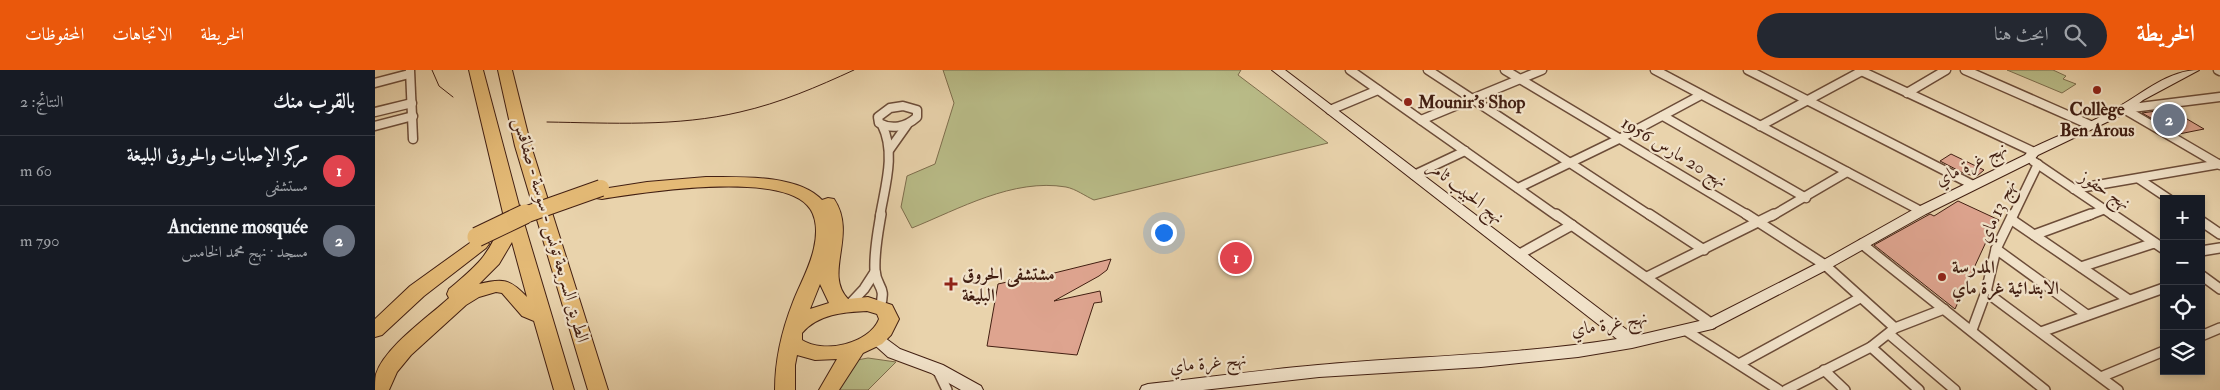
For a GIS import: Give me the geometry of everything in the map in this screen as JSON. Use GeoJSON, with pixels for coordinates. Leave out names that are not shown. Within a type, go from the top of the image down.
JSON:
{"type":"FeatureCollection","features":[{"type":"Feature","properties":{"kind":"highway","name":"الطريق السريعة تونس - سوسة - صفاقس"},"geometry":{"type":"LineString","coordinates":[[476,70],[512,213],[564,390]]}},
{"type":"Feature","properties":{"kind":"highway","name":"الطريق السريعة تونس - سوسة - صفاقس"},"geometry":{"type":"LineString","coordinates":[[505,70],[523,146],[598,390]]}},
{"type":"Feature","properties":{"kind":"highway"},"geometry":{"type":"LineString","coordinates":[[375,316],[439,262],[534,216],[602,191],[657,180],[749,176],[786,179],[810,188],[824,198],[835,217],[837,235],[827,281],[833,298],[845,306]]}},
{"type":"Feature","properties":{"kind":"highway"},"geometry":{"type":"LineString","coordinates":[[602,191],[652,186],[740,182],[773,185],[804,194],[821,211],[825,230],[819,260],[799,309],[785,365],[785,390]]}},
{"type":"Feature","properties":{"kind":"highway"},"geometry":{"type":"LineString","coordinates":[[375,374],[398,347],[494,259],[507,236],[512,213]]}},
{"type":"Feature","properties":{"kind":"highway"},"geometry":{"type":"LineString","coordinates":[[375,330],[417,291],[479,241]]}},
{"type":"Feature","properties":{"kind":"highway"},"geometry":{"type":"LineString","coordinates":[[379,390],[389,368],[404,350],[453,304],[473,292],[496,286],[508,288],[525,308],[544,318]]}},
{"type":"Feature","properties":{"kind":"highway"},"geometry":{"type":"LineString","coordinates":[[793,333],[809,318],[845,306],[868,304],[881,307],[888,314],[888,324],[865,344],[838,373],[829,390]]}},
{"type":"Feature","properties":{"kind":"highway"},"geometry":{"type":"LineString","coordinates":[[793,333],[795,346],[814,352],[832,352],[865,344]]}},
{"type":"Feature","properties":{"kind":"street","name":"نهج الحبيب ثامر"},"geometry":{"type":"LineString","coordinates":[[1278,70],[1632,342]]}},
{"type":"Feature","properties":{"kind":"street"},"geometry":{"type":"LineString","coordinates":[[1350,70],[1712,324]]}},
{"type":"Feature","properties":{"kind":"street"},"geometry":{"type":"LineString","coordinates":[[1427,70],[1704,250]]}},
{"type":"Feature","properties":{"kind":"street","name":"نهج 20 مارس 1956"},"geometry":{"type":"LineString","coordinates":[[1505,70],[1761,223],[1825,266]]}},
{"type":"Feature","properties":{"kind":"street"},"geometry":{"type":"LineString","coordinates":[[1421,120],[1542,70]]}},
{"type":"Feature","properties":{"kind":"street"},"geometry":{"type":"LineString","coordinates":[[1655,70],[1921,211]]}},
{"type":"Feature","properties":{"kind":"street"},"geometry":{"type":"LineString","coordinates":[[1748,70],[1973,185]]}},
{"type":"Feature","properties":{"kind":"street"},"geometry":{"type":"LineString","coordinates":[[1907,93],[1945,70]]}},
{"type":"Feature","properties":{"kind":"street"},"geometry":{"type":"LineString","coordinates":[[1965,70],[2090,125]]}},
{"type":"Feature","properties":{"kind":"street"},"geometry":{"type":"LineString","coordinates":[[1760,126],[1809,101],[1860,71]]}},
{"type":"Feature","properties":{"kind":"street","name":"نهج حفوز"},"geometry":{"type":"LineString","coordinates":[[1860,71],[2034,158],[2074,189],[2160,246]]}},
{"type":"Feature","properties":{"kind":"street","name":"نهج غرة ماي"},"geometry":{"type":"LineString","coordinates":[[1148,390],[1180,388],[1319,371],[1481,361],[1578,351],[1632,342],[1712,324],[1825,266],[1921,211],[2034,158],[2189,71]]}},
{"type":"Feature","properties":{"kind":"street"},"geometry":{"type":"LineString","coordinates":[[375,83],[410,72],[413,139]]}},
{"type":"Feature","properties":{"kind":"street"},"geometry":{"type":"LineString","coordinates":[[1330,110],[1379,90]]}},
{"type":"Feature","properties":{"kind":"street"},"geometry":{"type":"LineString","coordinates":[[1518,188],[1621,138],[1701,95]]}},
{"type":"Feature","properties":{"kind":"street"},"geometry":{"type":"LineString","coordinates":[[2124,109],[2220,97]]}},
{"type":"Feature","properties":{"kind":"street"},"geometry":{"type":"LineString","coordinates":[[375,112],[412,103]]}},
{"type":"Feature","properties":{"kind":"street"},"geometry":{"type":"LineString","coordinates":[[881,307],[883,295],[875,272],[875,253],[890,149],[888,137],[877,120],[881,114],[890,108],[903,106],[914,108],[919,114],[897,136],[890,149]]}},
{"type":"Feature","properties":{"kind":"street"},"geometry":{"type":"LineString","coordinates":[[2124,109],[2220,165]]}},
{"type":"Feature","properties":{"kind":"street"},"geometry":{"type":"LineString","coordinates":[[375,126],[413,116]]}},
{"type":"Feature","properties":{"kind":"street"},"geometry":{"type":"LineString","coordinates":[[1663,116],[1806,198]]}},
{"type":"Feature","properties":{"kind":"street"},"geometry":{"type":"LineString","coordinates":[[881,125],[894,127],[908,124]]}},
{"type":"Feature","properties":{"kind":"street"},"geometry":{"type":"LineString","coordinates":[[1414,175],[1465,152]]}},
{"type":"Feature","properties":{"kind":"street","name":"نهج 13 ماي"},"geometry":{"type":"LineString","coordinates":[[1972,330],[1986,292],[1996,249],[2012,220],[2034,158]]}},
{"type":"Feature","properties":{"kind":"street"},"geometry":{"type":"LineString","coordinates":[[2074,189],[2220,165]]}},
{"type":"Feature","properties":{"kind":"street"},"geometry":{"type":"LineString","coordinates":[[1647,277],[1761,223],[1847,172]]}},
{"type":"Feature","properties":{"kind":"street"},"geometry":{"type":"LineString","coordinates":[[2139,178],[2163,195]]}},
{"type":"Feature","properties":{"kind":"street"},"geometry":{"type":"LineString","coordinates":[[2033,235],[2105,209]]}},
{"type":"Feature","properties":{"kind":"street"},"geometry":{"type":"LineString","coordinates":[[2012,220],[2129,300]]}},
{"type":"Feature","properties":{"kind":"street"},"geometry":{"type":"LineString","coordinates":[[2205,224],[2220,234]]}},
{"type":"Feature","properties":{"kind":"street"},"geometry":{"type":"LineString","coordinates":[[1518,255],[1572,225]]}},
{"type":"Feature","properties":{"kind":"street"},"geometry":{"type":"LineString","coordinates":[[2081,267],[2154,242]]}},
{"type":"Feature","properties":{"kind":"street"},"geometry":{"type":"LineString","coordinates":[[1862,244],[2045,390]]}},
{"type":"Feature","properties":{"kind":"street"},"geometry":{"type":"LineString","coordinates":[[2205,250],[2220,248]]}},
{"type":"Feature","properties":{"kind":"street"},"geometry":{"type":"LineString","coordinates":[[1996,249],[2087,315]]}},
{"type":"Feature","properties":{"kind":"street"},"geometry":{"type":"LineString","coordinates":[[1825,266],[1860,298],[1892,332],[1955,390]]}},
{"type":"Feature","properties":{"kind":"street"},"geometry":{"type":"LineString","coordinates":[[845,306],[864,289],[875,272]]}},
{"type":"Feature","properties":{"kind":"street"},"geometry":{"type":"LineString","coordinates":[[2205,278],[2220,289]]}},
{"type":"Feature","properties":{"kind":"street"},"geometry":{"type":"LineString","coordinates":[[2041,332],[2160,289]]}},
{"type":"Feature","properties":{"kind":"street"},"geometry":{"type":"LineString","coordinates":[[1986,292],[2119,390]]}},
{"type":"Feature","properties":{"kind":"street"},"geometry":{"type":"LineString","coordinates":[[1739,364],[1860,298]]}},
{"type":"Feature","properties":{"kind":"street"},"geometry":{"type":"LineString","coordinates":[[1786,390],[1871,347],[1892,332],[1944,309]]}},
{"type":"Feature","properties":{"kind":"street"},"geometry":{"type":"LineString","coordinates":[[2205,334],[2220,328]]}},
{"type":"Feature","properties":{"kind":"street"},"geometry":{"type":"LineString","coordinates":[[1685,330],[1779,390]]}},
{"type":"Feature","properties":{"kind":"street"},"geometry":{"type":"LineString","coordinates":[[865,344],[878,352],[894,353],[937,369],[975,390]]}},
{"type":"Feature","properties":{"kind":"street"},"geometry":{"type":"LineString","coordinates":[[1871,347],[1919,390]]}},
{"type":"Feature","properties":{"kind":"street"},"geometry":{"type":"LineString","coordinates":[[2101,377],[2160,353]]}},
{"type":"Feature","properties":{"kind":"street"},"geometry":{"type":"LineString","coordinates":[[937,369],[947,390]]}},
{"type":"Feature","properties":{"kind":"street"},"geometry":{"type":"LineString","coordinates":[[1825,370],[1845,390]]}},
{"type":"Feature","properties":{"kind":"green space"},"geometry":{"type":"Polygon","coordinates":[[[943,70],[1241,70],[1238,75],[1328,143],[1094,200],[1066,187],[1046,185],[1006,191],[967,204],[912,228],[901,207],[907,176],[935,164],[954,103],[943,70]]]}},
{"type":"Feature","properties":{"kind":"green space"},"geometry":{"type":"Polygon","coordinates":[[[2007,70],[2053,70],[2066,76],[2063,79],[2076,84],[2062,93],[2007,70]]]}},
{"type":"Feature","properties":{"kind":"green space"},"geometry":{"type":"Polygon","coordinates":[[[868,358],[896,362],[868,390],[836,390],[857,360],[868,358]]]}},
{"type":"Feature","properties":{"kind":"building"},"geometry":{"type":"Polygon","coordinates":[[[2170,109],[2204,129],[2179,134],[2142,113],[2170,109]]]}},
{"type":"Feature","properties":{"kind":"building"},"geometry":{"type":"Polygon","coordinates":[[[1951,154],[1984,170],[1977,176],[1965,174],[1940,161],[1951,154]]]}},
{"type":"Feature","properties":{"kind":"building","name":"المدرسة الابتدائية غرة ماي"},"geometry":{"type":"Polygon","coordinates":[[[1958,201],[1999,220],[1986,242],[1955,309],[1874,245],[1930,214],[1934,216],[1958,201]]]}},
{"type":"Feature","properties":{"kind":"building"},"geometry":{"type":"Polygon","coordinates":[[[1111,259],[1107,270],[1099,276],[1054,301],[1100,291],[1102,302],[1094,303],[1077,355],[987,346],[998,284],[1030,277],[1030,279],[1111,259]]]}},
{"type":"Feature","properties":{"kind":"tram line"},"geometry":{"type":"LineString","coordinates":[[432,70],[439,86],[453,97]]}},
{"type":"Feature","properties":{"kind":"tram line"},"geometry":{"type":"LineString","coordinates":[[547,122],[644,123],[716,117],[784,99],[854,70]]}},
{"type":"Feature","properties":{"kind":"place","name":"Collège Ben Arous"},"geometry":{"type":"Point","coordinates":[2097,90]}},
{"type":"Feature","properties":{"kind":"place","name":"Mounir's Shop"},"geometry":{"type":"Point","coordinates":[1408,102]}},
{"type":"Feature","properties":{"kind":"place","name":"Ancienne mosquée"},"geometry":{"type":"Point","coordinates":[2169,120]}},
{"type":"Feature","properties":{"kind":"place","name":"مركز الإصابات والحروق البليغة"},"geometry":{"type":"Point","coordinates":[1236,258]}},
{"type":"Feature","properties":{"kind":"place","name":"المدرسة الابتدائية غرة ماي"},"geometry":{"type":"Point","coordinates":[1942,277]}},
{"type":"Feature","properties":{"kind":"place","name":"مشتشفى الحروق البليغة"},"geometry":{"type":"Point","coordinates":[951,284]}}]}
